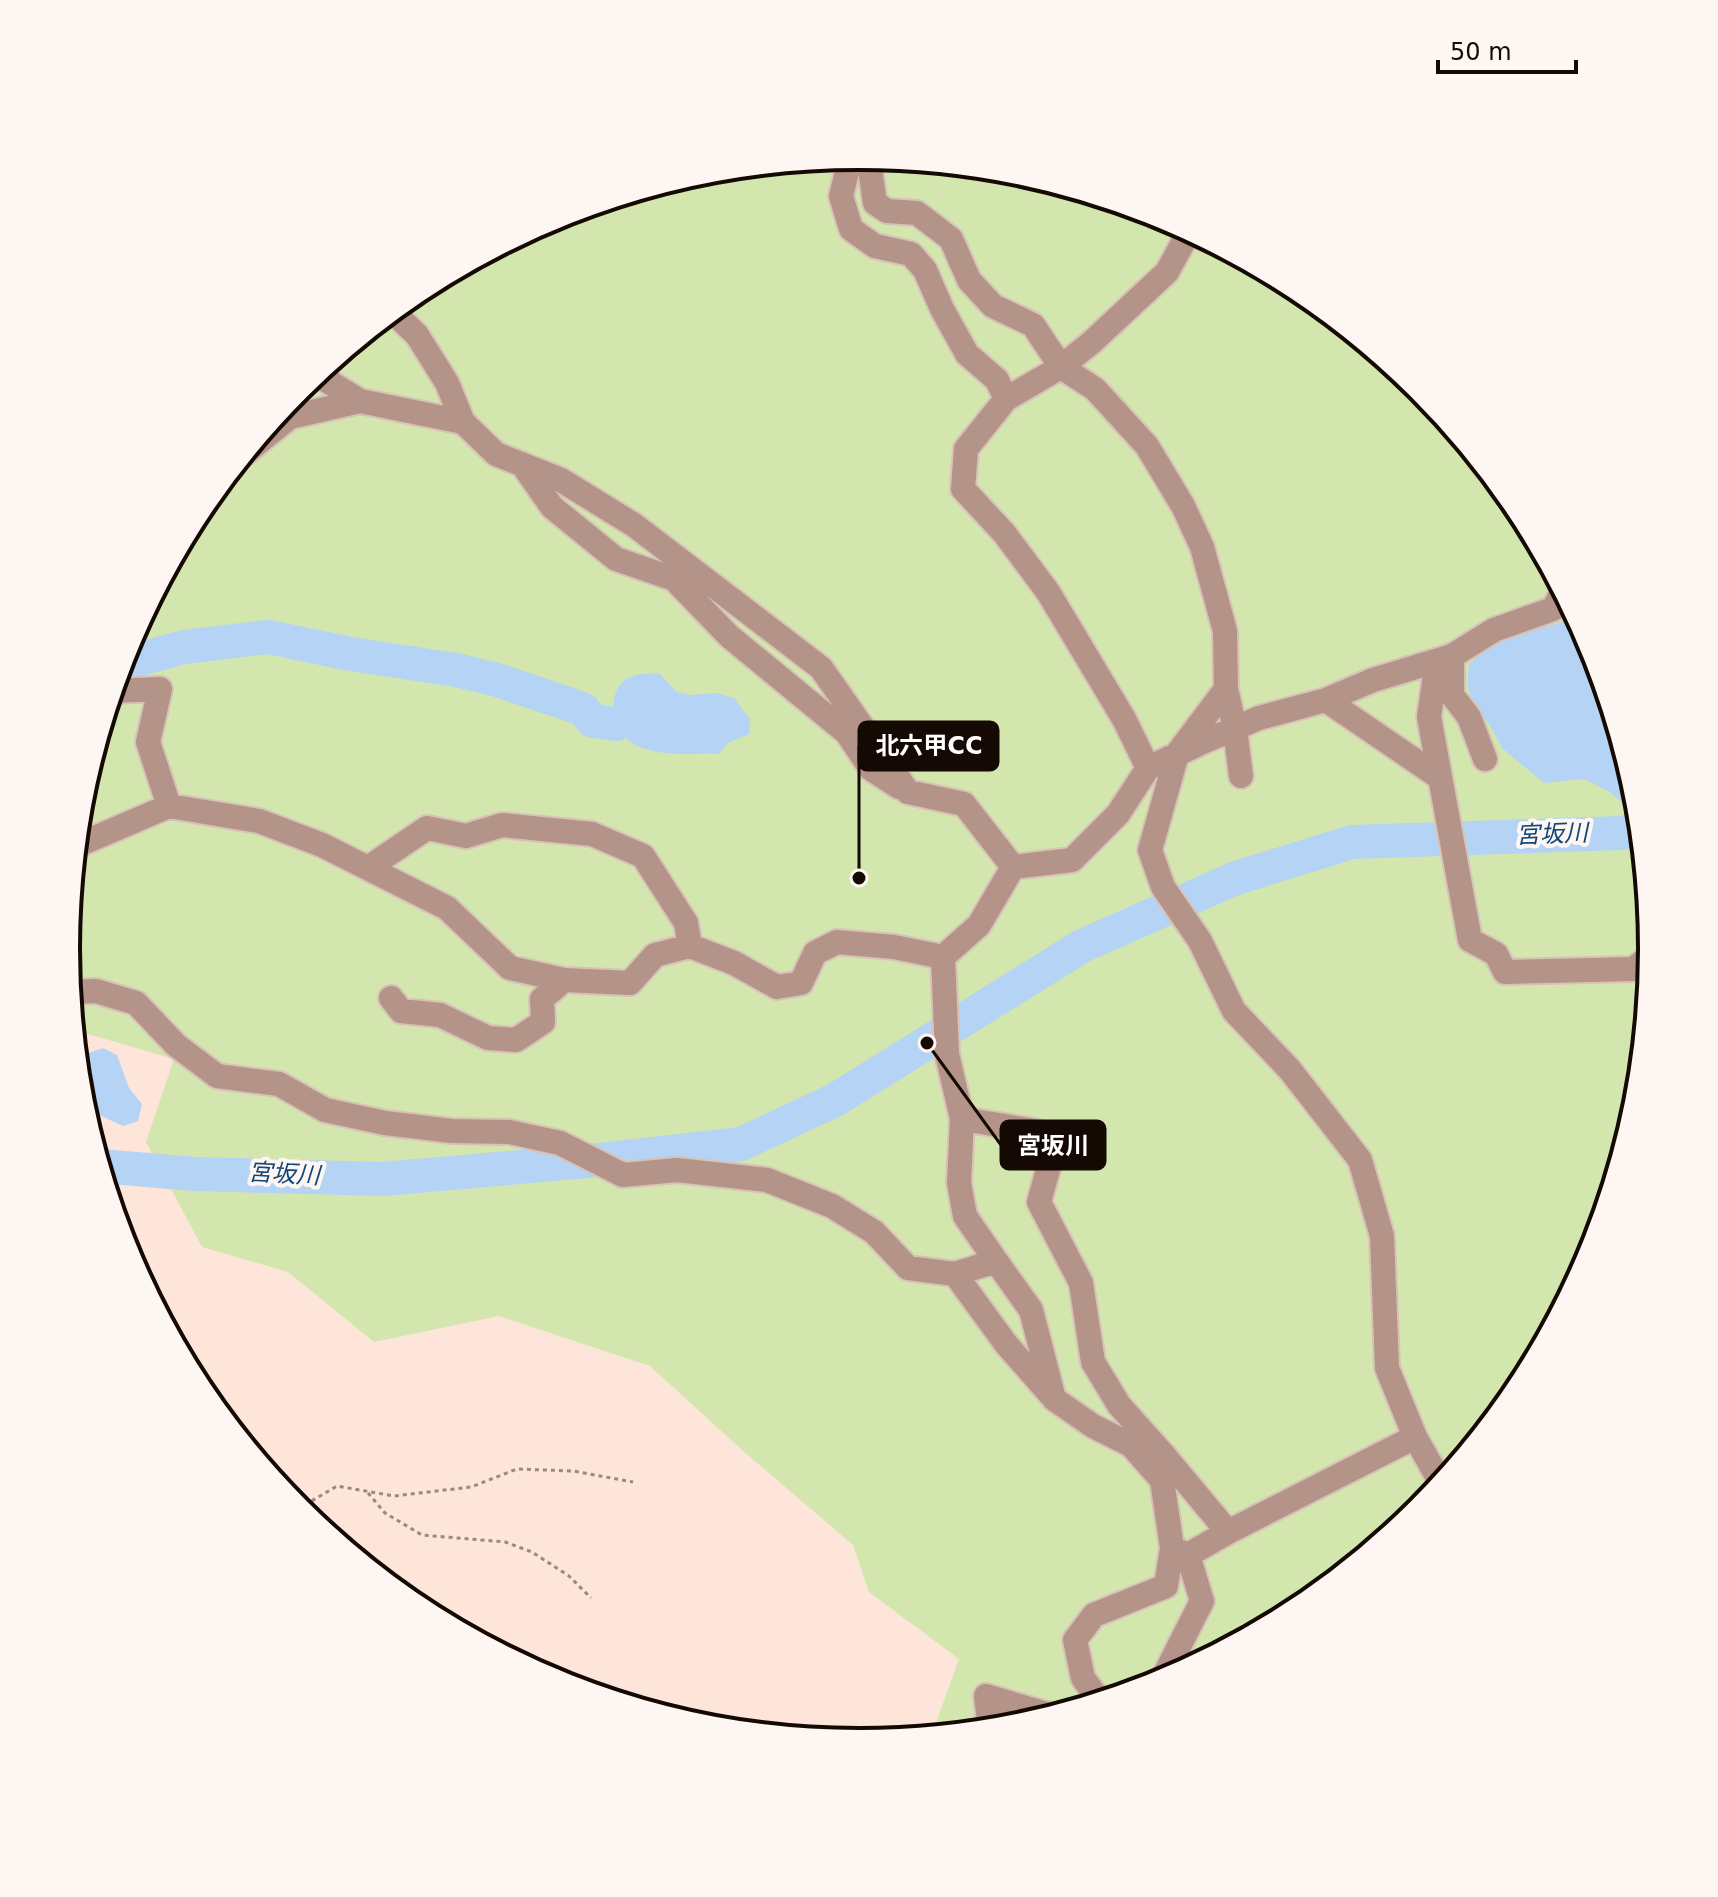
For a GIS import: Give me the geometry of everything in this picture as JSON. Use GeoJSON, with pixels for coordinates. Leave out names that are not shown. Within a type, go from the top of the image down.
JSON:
{"type":"FeatureCollection","features":[{"type":"Feature","properties":{"kind":"lane"},"geometry":{"type":"LineString","coordinates":[[847,170],[841,196],[851,229],[875,246],[911,254],[925,270],[967,354],[997,380],[1006,399]]}},
{"type":"Feature","properties":{"kind":"lane"},"geometry":{"type":"LineString","coordinates":[[870,170],[875,203],[887,211],[917,213],[951,239],[969,280],[993,306],[1033,325],[1061,367],[1095,389],[1147,446],[1183,506],[1202,547],[1225,631],[1226,689],[1241,776]]}},
{"type":"Feature","properties":{"kind":"lane"},"geometry":{"type":"LineString","coordinates":[[1148,768],[1124,719],[1048,592],[1004,533],[963,489],[966,449],[1006,399],[1061,367],[1092,342],[1167,272],[1184,241]]}},
{"type":"Feature","properties":{"kind":"lane"},"geometry":{"type":"LineString","coordinates":[[400,319],[417,335],[447,383],[463,422],[496,454],[561,480],[634,525],[821,668],[908,792]]}},
{"type":"Feature","properties":{"kind":"lane"},"geometry":{"type":"LineString","coordinates":[[327,380],[360,401],[463,422]]}},
{"type":"Feature","properties":{"kind":"lane"},"geometry":{"type":"LineString","coordinates":[[290,417],[360,401]]}},
{"type":"Feature","properties":{"kind":"lane"},"geometry":{"type":"LineString","coordinates":[[522,464],[552,507],[616,559],[674,579],[729,636],[847,733],[871,769],[908,792],[964,804],[1013,867]]}},
{"type":"Feature","properties":{"kind":"lane"},"geometry":{"type":"LineString","coordinates":[[1013,867],[1072,860],[1118,814],[1148,768],[1259,718],[1326,700],[1373,680],[1444,659],[1494,630],[1553,609],[1557,602]]}},
{"type":"Feature","properties":{"kind":"lane"},"geometry":{"type":"LineString","coordinates":[[1444,659],[1452,695],[1469,717],[1485,759]]}},
{"type":"Feature","properties":{"kind":"lane"},"geometry":{"type":"LineString","coordinates":[[1444,659],[1429,717],[1470,940],[1496,954],[1505,972],[1633,969],[1637,966]]}},
{"type":"Feature","properties":{"kind":"lane"},"geometry":{"type":"LineString","coordinates":[[124,691],[160,689],[148,742],[169,806]]}},
{"type":"Feature","properties":{"kind":"lane"},"geometry":{"type":"LineString","coordinates":[[1226,689],[1177,754],[1150,850],[1163,887],[1200,941],[1234,1011],[1290,1070],[1360,1160],[1382,1236],[1387,1368],[1415,1437],[1435,1473]]}},
{"type":"Feature","properties":{"kind":"lane"},"geometry":{"type":"LineString","coordinates":[[1326,700],[1439,777]]}},
{"type":"Feature","properties":{"kind":"lane"},"geometry":{"type":"LineString","coordinates":[[88,841],[169,806],[259,821],[322,845],[447,908],[510,968],[564,980],[630,983],[655,955],[690,946],[734,963],[777,987],[801,983],[815,953],[837,942],[894,947],[943,957]]}},
{"type":"Feature","properties":{"kind":"lane"},"geometry":{"type":"LineString","coordinates":[[368,868],[427,828],[466,836],[502,825],[592,834],[643,856],[686,923],[690,946]]}},
{"type":"Feature","properties":{"kind":"lane"},"geometry":{"type":"LineString","coordinates":[[943,957],[979,925],[1013,867]]}},
{"type":"Feature","properties":{"kind":"lane"},"geometry":{"type":"LineString","coordinates":[[943,957],[947,1054],[962,1119],[959,1183],[965,1216],[1031,1310],[1054,1399]]}},
{"type":"Feature","properties":{"kind":"lane"},"geometry":{"type":"LineString","coordinates":[[391,998],[401,1011],[440,1015],[488,1038],[516,1040],[543,1022],[542,999],[564,980]]}},
{"type":"Feature","properties":{"kind":"lane"},"geometry":{"type":"LineString","coordinates":[[82,992],[96,991],[136,1003],[176,1045],[217,1076],[279,1084],[325,1110],[385,1123],[452,1131],[509,1132],[560,1143],[623,1175],[677,1170],[767,1180],[832,1206],[874,1232],[908,1268],[955,1274],[996,1261]]}},
{"type":"Feature","properties":{"kind":"lane"},"geometry":{"type":"LineString","coordinates":[[962,1119],[1035,1131],[1052,1155],[1039,1202],[1081,1283],[1093,1362],[1119,1405],[1228,1532]]}},
{"type":"Feature","properties":{"kind":"lane"},"geometry":{"type":"LineString","coordinates":[[955,1274],[1006,1344],[1054,1399],[1093,1426],[1131,1445],[1162,1480],[1180,1552],[1202,1601],[1171,1662]]}},
{"type":"Feature","properties":{"kind":"lane"},"geometry":{"type":"LineString","coordinates":[[1093,1691],[1083,1678],[1075,1640],[1094,1615],[1166,1586],[1180,1552],[1228,1532],[1415,1437]]}},
{"type":"Feature","properties":{"kind":"lane"},"geometry":{"type":"LineString","coordinates":[[988,1717],[986,1696],[1029,1709]]}},
{"type":"Feature","properties":{"kind":"path"},"geometry":{"type":"LineString","coordinates":[[311,1502],[337,1486],[394,1496],[471,1487],[517,1469],[573,1471],[633,1482]]}},
{"type":"Feature","properties":{"kind":"path"},"geometry":{"type":"LineString","coordinates":[[366,1491],[385,1513],[422,1535],[505,1542],[532,1552],[569,1576],[591,1598]]}},
{"type":"Feature","properties":{"kind":"green space"},"geometry":{"type":"Polygon","coordinates":[[[859,170],[910,171],[1011,184],[1061,196],[1157,229],[1204,250],[1292,301],[1333,330],[1410,398],[1445,435],[1507,516],[1534,559],[1579,650],[1597,698],[1623,797],[1631,847],[1638,948],[1631,1050],[1623,1100],[1597,1199],[1579,1247],[1534,1338],[1507,1381],[1445,1462],[1410,1499],[1333,1567],[1292,1596],[1204,1647],[1157,1668],[1061,1701],[1011,1713],[936,1723],[959,1659],[869,1592],[853,1545],[650,1366],[499,1316],[374,1342],[288,1272],[202,1247],[146,1142],[174,1059],[85,1033],[80,948],[87,847],[107,747],[139,650],[184,559],[241,474],[273,435],[345,363],[385,330],[426,301],[514,250],[609,211],[707,184],[808,171],[859,170]]]}},
{"type":"Feature","properties":{"kind":"water"},"geometry":{"type":"Polygon","coordinates":[[[1565,620],[1597,698],[1624,805],[1610,792],[1584,779],[1544,783],[1503,749],[1489,724],[1476,710],[1467,686],[1469,664],[1497,642],[1565,620]]]}},
{"type":"Feature","properties":{"kind":"water"},"geometry":{"type":"Polygon","coordinates":[[[659,673],[677,692],[690,695],[717,693],[734,698],[750,719],[749,734],[728,743],[719,754],[663,753],[632,743],[616,720],[616,692],[632,676],[659,673]]]}},
{"type":"Feature","properties":{"kind":"water"},"geometry":{"type":"Polygon","coordinates":[[[103,1048],[117,1055],[129,1088],[142,1104],[138,1121],[123,1126],[99,1115],[88,1053],[103,1048]]]}},
{"type":"Feature","properties":{"kind":"waterway"},"geometry":{"type":"LineString","coordinates":[[135,660],[184,647],[268,637],[494,679],[583,709],[593,721],[617,724]]}},
{"type":"Feature","properties":{"kind":"waterway","name":"宮坂川"},"geometry":{"type":"LineString","coordinates":[[112,1167],[195,1174],[383,1179],[741,1144],[835,1100],[1082,946],[1236,878],[1352,842],[1629,832]]}},
{"type":"Feature","properties":{"kind":"place","name":"北六甲CC"},"geometry":{"type":"Point","coordinates":[859,878]}},
{"type":"Feature","properties":{"kind":"place","name":"宮坂川"},"geometry":{"type":"Point","coordinates":[927,1043]}}]}
